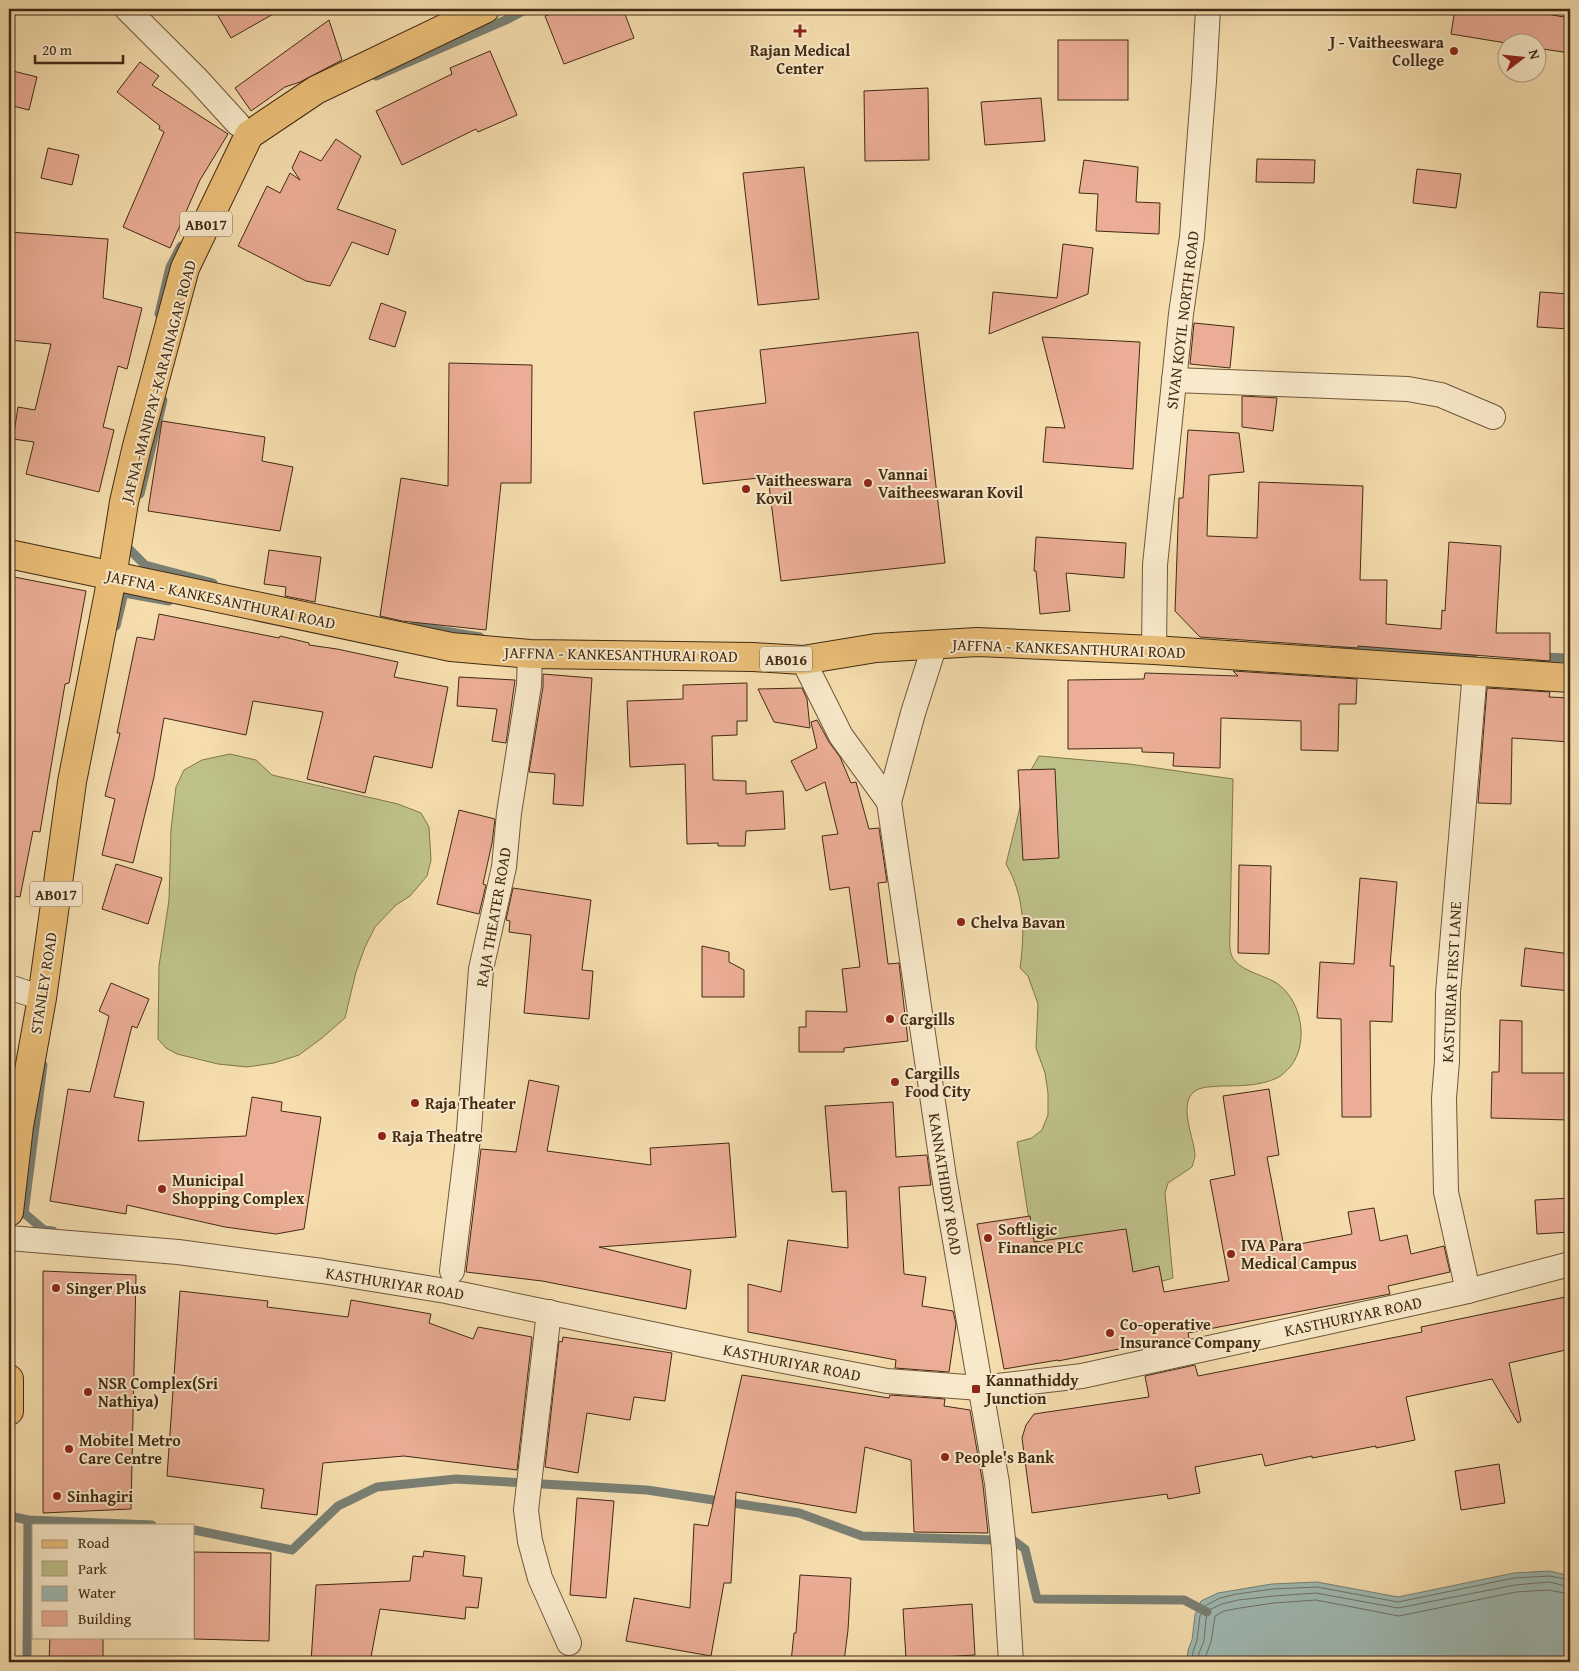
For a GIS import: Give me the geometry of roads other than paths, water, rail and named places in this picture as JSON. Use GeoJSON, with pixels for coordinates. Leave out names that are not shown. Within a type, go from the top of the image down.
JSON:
{"type":"FeatureCollection","features":[{"type":"Feature","properties":{"kind":"main road","name":"JAFNA-MANIPAY-KARAINAGAR ROAD"},"geometry":{"type":"LineString","coordinates":[[112,577],[124,502],[184,268],[250,135],[316,90],[485,9]]}},
{"type":"Feature","properties":{"kind":"main road","name":"JAFFNA - KANKESANTHURAI ROAD"},"geometry":{"type":"LineString","coordinates":[[9,554],[451,647],[530,654],[753,656],[803,660],[876,648],[935,644],[1154,640],[1475,671],[1570,678]]}},
{"type":"Feature","properties":{"kind":"main road","name":"STANLEY ROAD"},"geometry":{"type":"LineString","coordinates":[[9,1212],[19,1126],[42,998],[72,782],[112,577]]}},
{"type":"Feature","properties":{"kind":"main road"},"geometry":{"type":"LineString","coordinates":[[9,1379],[9,1411]]}},
{"type":"Feature","properties":{"kind":"street"},"geometry":{"type":"LineString","coordinates":[[127,9],[197,79],[238,124]]}},
{"type":"Feature","properties":{"kind":"street","name":"SIVAN KOYIL NORTH ROAD"},"geometry":{"type":"LineString","coordinates":[[1154,640],[1155,565],[1174,380],[1192,236],[1208,9]]}},
{"type":"Feature","properties":{"kind":"street"},"geometry":{"type":"LineString","coordinates":[[1174,380],[1408,389],[1440,395],[1493,418]]}},
{"type":"Feature","properties":{"kind":"street"},"geometry":{"type":"LineString","coordinates":[[890,802],[913,713],[935,644]]}},
{"type":"Feature","properties":{"kind":"street","name":"RAJA THEATER ROAD"},"geometry":{"type":"LineString","coordinates":[[452,1270],[469,1130],[481,969],[504,868],[529,685],[530,654]]}},
{"type":"Feature","properties":{"kind":"street"},"geometry":{"type":"LineString","coordinates":[[803,660],[841,736],[890,802]]}},
{"type":"Feature","properties":{"kind":"street","name":"KASTURIAR FIRST LANE"},"geometry":{"type":"LineString","coordinates":[[1468,1291],[1446,1192],[1444,1098],[1447,1061],[1448,993],[1475,671]]}},
{"type":"Feature","properties":{"kind":"street","name":"KANNATHIDDY ROAD"},"geometry":{"type":"LineString","coordinates":[[890,802],[944,1177],[997,1483],[1004,1549],[1011,1662]]}},
{"type":"Feature","properties":{"kind":"street"},"geometry":{"type":"LineString","coordinates":[[9,987],[42,998]]}},
{"type":"Feature","properties":{"kind":"street","name":"KASTHURIYAR ROAD"},"geometry":{"type":"LineString","coordinates":[[9,1238],[178,1252],[322,1271],[446,1291],[887,1381],[980,1388],[1082,1376],[1468,1291],[1570,1264]]}},
{"type":"Feature","properties":{"kind":"street"},"geometry":{"type":"LineString","coordinates":[[549,1312],[526,1510],[530,1541],[540,1578],[569,1643]]}},
{"type":"Feature","properties":{"kind":"water"},"geometry":{"type":"Polygon","coordinates":[[[1550,1571],[1570,1576],[1570,1662],[1187,1662],[1195,1615],[1201,1601],[1218,1593],[1272,1584],[1317,1582],[1398,1597],[1514,1573],[1550,1571]]]}},
{"type":"Feature","properties":{"kind":"waterway"},"geometry":{"type":"LineString","coordinates":[[376,76],[527,9]]}},
{"type":"Feature","properties":{"kind":"waterway"},"geometry":{"type":"LineString","coordinates":[[159,314],[170,267],[181,246]]}},
{"type":"Feature","properties":{"kind":"waterway"},"geometry":{"type":"LineString","coordinates":[[140,494],[163,400]]}},
{"type":"Feature","properties":{"kind":"waterway"},"geometry":{"type":"LineString","coordinates":[[128,541],[127,547],[145,565],[213,583]]}},
{"type":"Feature","properties":{"kind":"waterway"},"geometry":{"type":"LineString","coordinates":[[116,626],[124,593],[169,601]]}},
{"type":"Feature","properties":{"kind":"waterway"},"geometry":{"type":"LineString","coordinates":[[414,626],[480,637]]}},
{"type":"Feature","properties":{"kind":"waterway"},"geometry":{"type":"LineString","coordinates":[[1343,649],[1473,655]]}},
{"type":"Feature","properties":{"kind":"waterway"},"geometry":{"type":"LineString","coordinates":[[1538,657],[1570,658]]}},
{"type":"Feature","properties":{"kind":"waterway"},"geometry":{"type":"LineString","coordinates":[[43,1065],[24,1213],[44,1230],[53,1231]]}},
{"type":"Feature","properties":{"kind":"waterway"},"geometry":{"type":"LineString","coordinates":[[195,1530],[292,1550],[338,1506],[377,1487],[456,1479],[647,1490],[799,1513],[862,1536],[994,1540]]}},
{"type":"Feature","properties":{"kind":"waterway"},"geometry":{"type":"LineString","coordinates":[[9,1516],[28,1520],[127,1524]]}},
{"type":"Feature","properties":{"kind":"waterway"},"geometry":{"type":"LineString","coordinates":[[27,1662],[28,1520]]}},
{"type":"Feature","properties":{"kind":"waterway"},"geometry":{"type":"LineString","coordinates":[[1013,1540],[1025,1549],[1037,1599],[1184,1600],[1207,1612]]}},
{"type":"Feature","properties":{"kind":"place","name":"Rajan Medical Center"},"geometry":{"type":"Point","coordinates":[800,31]}},
{"type":"Feature","properties":{"kind":"place","name":"J - Vaitheeswara College"},"geometry":{"type":"Point","coordinates":[1454,51]}},
{"type":"Feature","properties":{"kind":"place","name":"Vannai Vaitheeswaran Kovil"},"geometry":{"type":"Point","coordinates":[868,483]}},
{"type":"Feature","properties":{"kind":"place","name":"Vaitheeswara Kovil"},"geometry":{"type":"Point","coordinates":[746,489]}},
{"type":"Feature","properties":{"kind":"place","name":"Chelva Bavan"},"geometry":{"type":"Point","coordinates":[961,922]}},
{"type":"Feature","properties":{"kind":"place","name":"Cargills"},"geometry":{"type":"Point","coordinates":[890,1019]}},
{"type":"Feature","properties":{"kind":"place","name":"Cargills Food City"},"geometry":{"type":"Point","coordinates":[895,1082]}},
{"type":"Feature","properties":{"kind":"place","name":"Raja Theater"},"geometry":{"type":"Point","coordinates":[415,1103]}},
{"type":"Feature","properties":{"kind":"place","name":"Raja Theatre"},"geometry":{"type":"Point","coordinates":[382,1136]}},
{"type":"Feature","properties":{"kind":"place","name":"Municipal Shopping Complex"},"geometry":{"type":"Point","coordinates":[162,1189]}},
{"type":"Feature","properties":{"kind":"place","name":"Softligic Finance PLC"},"geometry":{"type":"Point","coordinates":[988,1238]}},
{"type":"Feature","properties":{"kind":"place","name":"IVA Para Medical Campus"},"geometry":{"type":"Point","coordinates":[1231,1254]}},
{"type":"Feature","properties":{"kind":"place","name":"Singer Plus"},"geometry":{"type":"Point","coordinates":[56,1288]}},
{"type":"Feature","properties":{"kind":"place","name":"Co-operative Insurance Company"},"geometry":{"type":"Point","coordinates":[1110,1333]}},
{"type":"Feature","properties":{"kind":"place","name":"Kannathiddy Junction"},"geometry":{"type":"Point","coordinates":[976,1389]}},
{"type":"Feature","properties":{"kind":"place","name":"NSR Complex(Sri Nathiya)"},"geometry":{"type":"Point","coordinates":[88,1392]}},
{"type":"Feature","properties":{"kind":"place","name":"Mobitel Metro Care Centre"},"geometry":{"type":"Point","coordinates":[69,1449]}},
{"type":"Feature","properties":{"kind":"place","name":"People's Bank"},"geometry":{"type":"Point","coordinates":[945,1457]}},
{"type":"Feature","properties":{"kind":"place","name":"Sinhagiri"},"geometry":{"type":"Point","coordinates":[57,1496]}}]}
